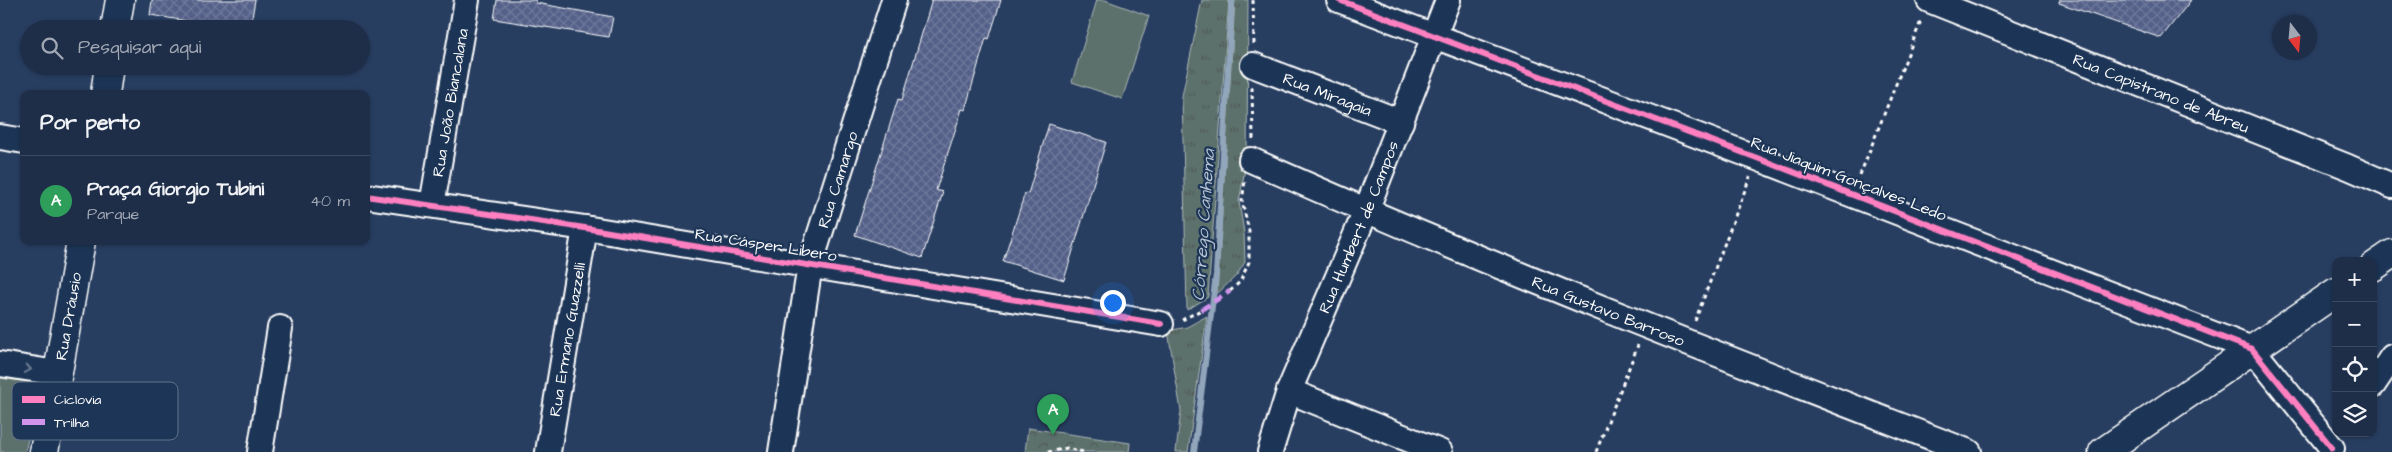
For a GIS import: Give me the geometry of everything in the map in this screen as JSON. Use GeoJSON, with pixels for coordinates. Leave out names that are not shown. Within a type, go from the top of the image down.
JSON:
{"type":"FeatureCollection","features":[{"type":"Feature","properties":{"kind":"street"},"geometry":{"type":"LineString","coordinates":[[117,20],[120,0]]}},
{"type":"Feature","properties":{"kind":"street","name":"Rua João Biancalana"},"geometry":{"type":"LineString","coordinates":[[432,206],[468,0]]}},
{"type":"Feature","properties":{"kind":"street","name":"Rua Camargo"},"geometry":{"type":"LineString","coordinates":[[781,452],[810,265],[894,0]]}},
{"type":"Feature","properties":{"kind":"street","name":"Rua Jiaquim Gonçalves Ledo"},"geometry":{"type":"LineString","coordinates":[[1339,0],[1852,194],[2252,349]]}},
{"type":"Feature","properties":{"kind":"street","name":"Rua Humbert de Campos"},"geometry":{"type":"LineString","coordinates":[[1270,452],[1290,390],[1366,211],[1448,0]]}},
{"type":"Feature","properties":{"kind":"street","name":"Rua Capistrano de Abreu"},"geometry":{"type":"LineString","coordinates":[[1929,0],[2392,186]]}},
{"type":"Feature","properties":{"kind":"street","name":"Rua Miragaia"},"geometry":{"type":"LineString","coordinates":[[1253,65],[1401,122]]}},
{"type":"Feature","properties":{"kind":"street"},"geometry":{"type":"LineString","coordinates":[[106,90],[108,75]]}},
{"type":"Feature","properties":{"kind":"street"},"geometry":{"type":"LineString","coordinates":[[0,138],[20,140]]}},
{"type":"Feature","properties":{"kind":"street","name":"Rua Gustavo Barroso"},"geometry":{"type":"LineString","coordinates":[[1251,160],[1366,211],[1645,326],[1969,452]]}},
{"type":"Feature","properties":{"kind":"street","name":"Rua Cásper Libero"},"geometry":{"type":"LineString","coordinates":[[370,197],[585,228],[1161,324]]}},
{"type":"Feature","properties":{"kind":"street","name":"Rua Ermano Guazzelli"},"geometry":{"type":"LineString","coordinates":[[548,452],[585,228]]}},
{"type":"Feature","properties":{"kind":"street","name":"Rua Dráusio"},"geometry":{"type":"LineString","coordinates":[[56,382],[80,245]]}},
{"type":"Feature","properties":{"kind":"street"},"geometry":{"type":"LineString","coordinates":[[2377,264],[2392,254]]}},
{"type":"Feature","properties":{"kind":"street"},"geometry":{"type":"LineString","coordinates":[[2103,452],[2332,295]]}},
{"type":"Feature","properties":{"kind":"street"},"geometry":{"type":"LineString","coordinates":[[260,452],[280,328]]}},
{"type":"Feature","properties":{"kind":"street"},"geometry":{"type":"LineString","coordinates":[[2252,349],[2335,444]]}},
{"type":"Feature","properties":{"kind":"street"},"geometry":{"type":"LineString","coordinates":[[2377,379],[2392,356]]}},
{"type":"Feature","properties":{"kind":"street"},"geometry":{"type":"LineString","coordinates":[[0,364],[57,373]]}},
{"type":"Feature","properties":{"kind":"street"},"geometry":{"type":"LineString","coordinates":[[1290,390],[1440,452]]}},
{"type":"Feature","properties":{"kind":"path"},"geometry":{"type":"LineString","coordinates":[[1852,194],[1929,0]]}},
{"type":"Feature","properties":{"kind":"path"},"geometry":{"type":"LineString","coordinates":[[1687,343],[1757,158]]}},
{"type":"Feature","properties":{"kind":"path"},"geometry":{"type":"LineString","coordinates":[[1596,452],[1645,326]]}},
{"type":"Feature","properties":{"kind":"path"},"geometry":{"type":"LineString","coordinates":[[1048,452],[1066,448],[1083,452]]}},
{"type":"Feature","properties":{"kind":"green space"},"geometry":{"type":"Polygon","coordinates":[[[1097,0],[1105,0],[1149,16],[1122,99],[1072,82],[1097,0]]]}},
{"type":"Feature","properties":{"kind":"green space"},"geometry":{"type":"Polygon","coordinates":[[[1202,0],[1229,0],[1208,297],[1187,310],[1182,96],[1202,0]]]}},
{"type":"Feature","properties":{"kind":"green space"},"geometry":{"type":"Polygon","coordinates":[[[1235,0],[1248,0],[1247,158],[1239,202],[1244,232],[1245,262],[1237,275],[1217,294],[1235,0]]]}},
{"type":"Feature","properties":{"kind":"green space"},"geometry":{"type":"Polygon","coordinates":[[[1207,316],[1188,452],[1176,452],[1181,411],[1168,331],[1187,327],[1207,316]]]}},
{"type":"Feature","properties":{"kind":"green space"},"geometry":{"type":"Polygon","coordinates":[[[0,378],[27,382],[12,382],[12,440],[28,440],[25,452],[0,452],[0,378]]]}},
{"type":"Feature","properties":{"kind":"green space"},"geometry":{"type":"Polygon","coordinates":[[[1028,428],[1130,443],[1129,452],[1025,452],[1028,428]]]}},
{"type":"Feature","properties":{"kind":"building"},"geometry":{"type":"Polygon","coordinates":[[[152,0],[255,0],[252,20],[181,20],[150,15],[152,0]]]}},
{"type":"Feature","properties":{"kind":"building"},"geometry":{"type":"Polygon","coordinates":[[[497,0],[536,0],[536,3],[613,17],[609,37],[494,19],[497,0]]]}},
{"type":"Feature","properties":{"kind":"building"},"geometry":{"type":"Polygon","coordinates":[[[932,0],[1001,0],[989,39],[986,38],[965,110],[962,109],[936,190],[943,192],[922,258],[855,235],[898,99],[902,100],[932,0]]]}},
{"type":"Feature","properties":{"kind":"building"},"geometry":{"type":"Polygon","coordinates":[[[2060,0],[2191,0],[2161,38],[2059,3],[2060,0]]]}},
{"type":"Feature","properties":{"kind":"building"},"geometry":{"type":"Polygon","coordinates":[[[1049,124],[1106,142],[1064,280],[1003,261],[1025,193],[1028,194],[1049,124]]]}},
{"type":"Feature","properties":{"kind":"waterway","name":"Córrego Canhema"},"geometry":{"type":"LineString","coordinates":[[1194,452],[1216,274],[1232,0]]}},
{"type":"Feature","properties":{"kind":"marked path"},"geometry":{"type":"LineString","coordinates":[[1201,310],[1230,291]]}},
{"type":"Feature","properties":{"kind":"cycle path"},"geometry":{"type":"LineString","coordinates":[[1339,0],[1757,158],[2252,349],[2332,448]]}},
{"type":"Feature","properties":{"kind":"cycle path"},"geometry":{"type":"LineString","coordinates":[[370,197],[585,228],[1161,324]]}},
{"type":"Feature","properties":{"kind":"place","name":"Praça Giorgio Tubini"},"geometry":{"type":"Point","coordinates":[1053,435]}}]}
